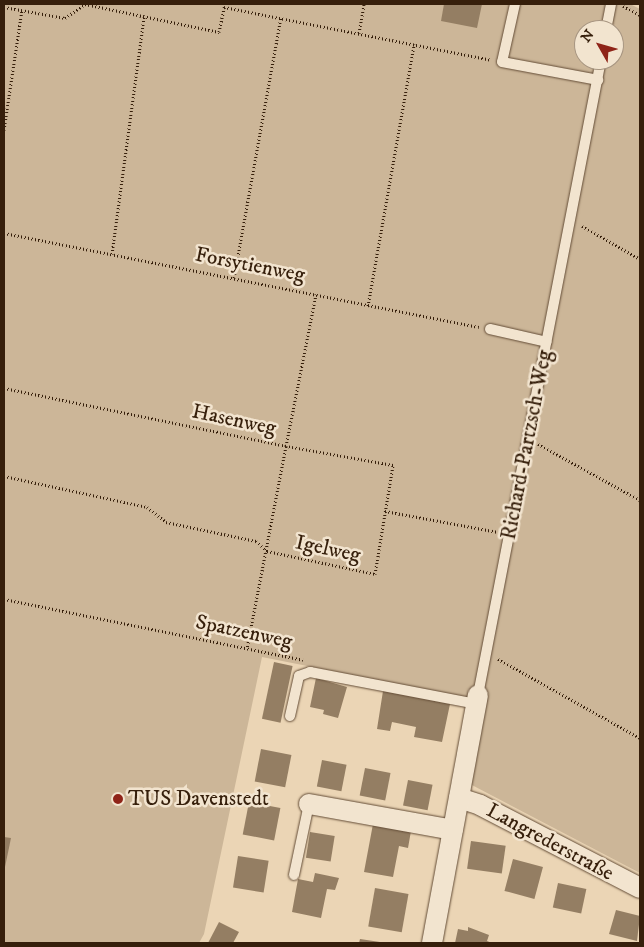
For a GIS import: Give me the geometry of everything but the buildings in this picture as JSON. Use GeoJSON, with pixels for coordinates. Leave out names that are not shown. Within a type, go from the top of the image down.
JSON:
{"type":"FeatureCollection","features":[{"type":"Feature","properties":{"kind":"street","name":"Richard-Partzsch-Weg"},"geometry":{"type":"LineString","coordinates":[[432,943],[477,700]]}},
{"type":"Feature","properties":{"kind":"street","name":"Langrederstraße"},"geometry":{"type":"LineString","coordinates":[[459,798],[480,804],[640,888]]}},
{"type":"Feature","properties":{"kind":"street"},"geometry":{"type":"LineString","coordinates":[[310,804],[453,830]]}},
{"type":"Feature","properties":{"kind":"lane"},"geometry":{"type":"LineString","coordinates":[[515,4],[502,62],[598,80]]}},
{"type":"Feature","properties":{"kind":"lane"},"geometry":{"type":"LineString","coordinates":[[608,20],[611,4]]}},
{"type":"Feature","properties":{"kind":"lane","name":"Richard-Partzsch-Weg"},"geometry":{"type":"LineString","coordinates":[[477,700],[529,441],[600,70]]}},
{"type":"Feature","properties":{"kind":"lane"},"geometry":{"type":"LineString","coordinates":[[490,329],[547,342]]}},
{"type":"Feature","properties":{"kind":"lane"},"geometry":{"type":"LineString","coordinates":[[290,716],[300,676],[310,672],[477,700]]}},
{"type":"Feature","properties":{"kind":"lane"},"geometry":{"type":"LineString","coordinates":[[294,875],[310,804]]}},
{"type":"Feature","properties":{"kind":"path"},"geometry":{"type":"LineString","coordinates":[[4,7],[65,18],[85,4],[219,32],[225,5],[502,62]]}},
{"type":"Feature","properties":{"kind":"path"},"geometry":{"type":"LineString","coordinates":[[359,33],[364,4]]}},
{"type":"Feature","properties":{"kind":"path"},"geometry":{"type":"LineString","coordinates":[[620,4],[640,16]]}},
{"type":"Feature","properties":{"kind":"path"},"geometry":{"type":"LineString","coordinates":[[4,130],[22,10]]}},
{"type":"Feature","properties":{"kind":"path"},"geometry":{"type":"LineString","coordinates":[[112,254],[144,17]]}},
{"type":"Feature","properties":{"kind":"path"},"geometry":{"type":"LineString","coordinates":[[234,278],[281,18]]}},
{"type":"Feature","properties":{"kind":"path"},"geometry":{"type":"LineString","coordinates":[[368,306],[414,44]]}},
{"type":"Feature","properties":{"kind":"path"},"geometry":{"type":"LineString","coordinates":[[570,220],[640,258]]}},
{"type":"Feature","properties":{"kind":"path","name":"Forsytienweg"},"geometry":{"type":"LineString","coordinates":[[4,233],[490,329]]}},
{"type":"Feature","properties":{"kind":"path"},"geometry":{"type":"LineString","coordinates":[[286,446],[316,294]]}},
{"type":"Feature","properties":{"kind":"path","name":"Hasenweg"},"geometry":{"type":"LineString","coordinates":[[4,388],[286,446],[247,648]]}},
{"type":"Feature","properties":{"kind":"path"},"geometry":{"type":"LineString","coordinates":[[529,441],[640,500]]}},
{"type":"Feature","properties":{"kind":"path","name":"Igelweg"},"geometry":{"type":"LineString","coordinates":[[4,476],[147,507],[166,522],[256,541],[267,551],[375,574],[393,466],[286,446]]}},
{"type":"Feature","properties":{"kind":"path"},"geometry":{"type":"LineString","coordinates":[[385,511],[510,534]]}},
{"type":"Feature","properties":{"kind":"path","name":"Spatzenweg"},"geometry":{"type":"LineString","coordinates":[[4,599],[305,660]]}},
{"type":"Feature","properties":{"kind":"path"},"geometry":{"type":"LineString","coordinates":[[486,655],[500,659],[640,738]]}},
{"type":"Feature","properties":{"kind":"shaded area"},"geometry":{"type":"Polygon","coordinates":[[[4,4],[630,4],[640,9],[640,873],[470,784],[484,701],[262,657],[204,934],[199,943],[4,943],[4,4]]]}},
{"type":"Feature","properties":{"kind":"place","name":"TUS Davenstedt"},"geometry":{"type":"Point","coordinates":[118,799]}}]}
